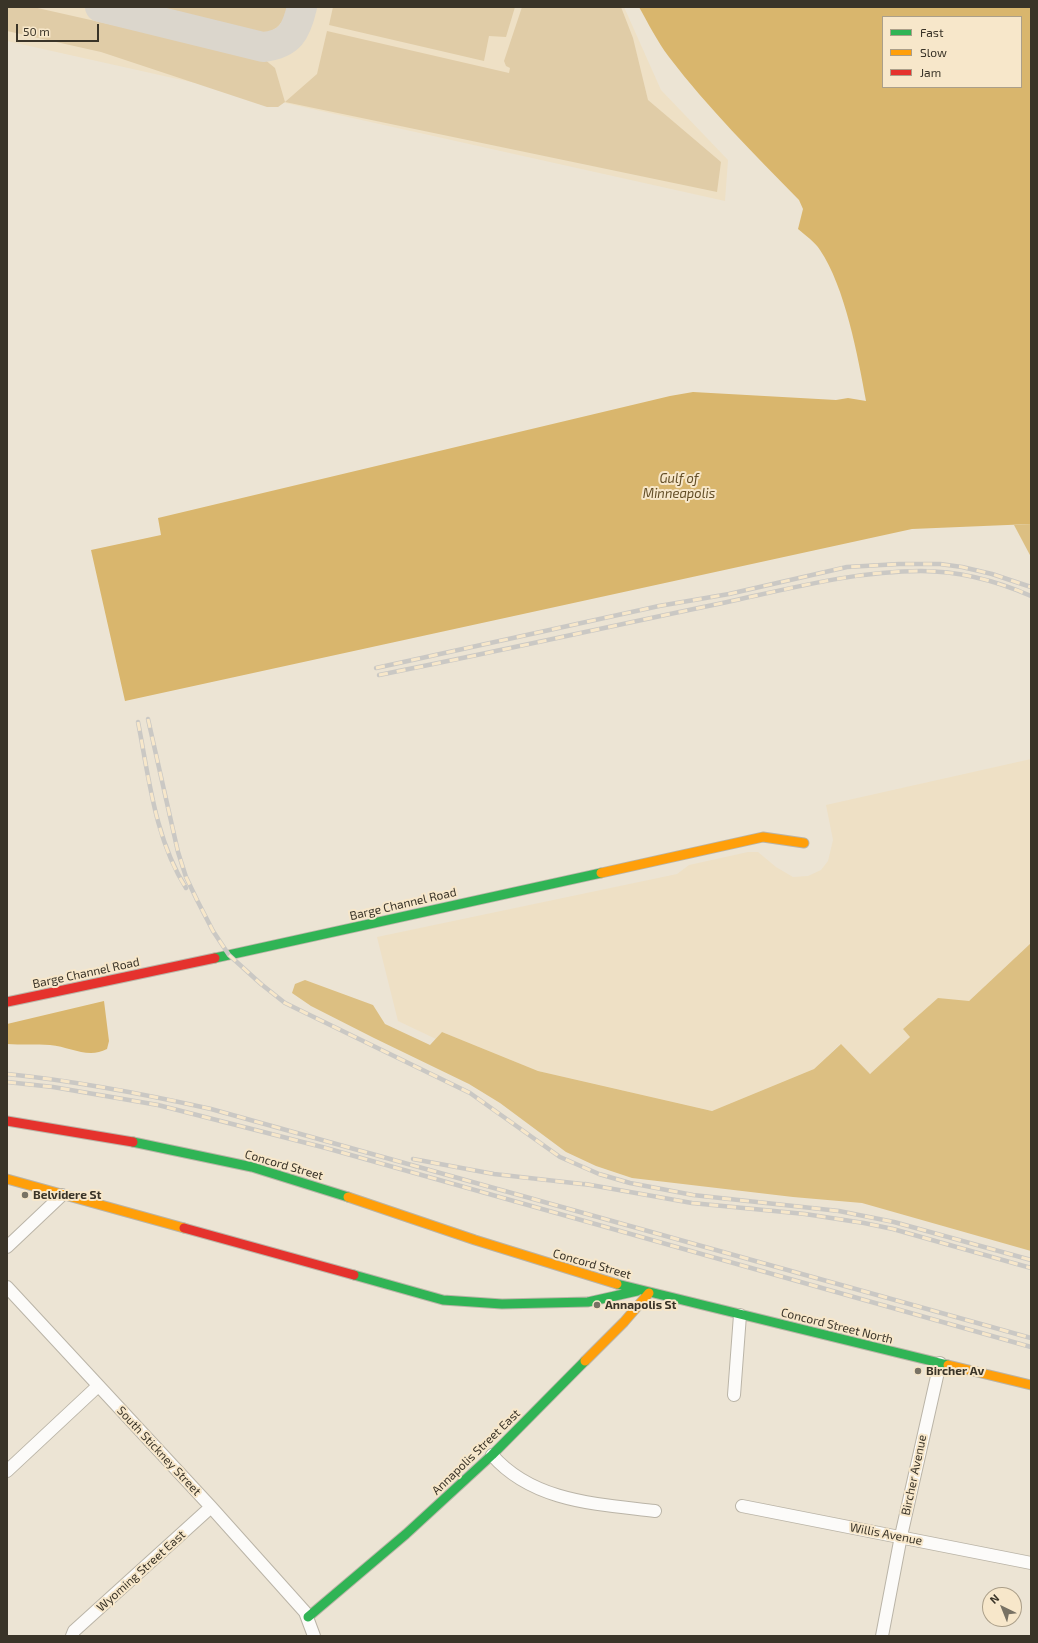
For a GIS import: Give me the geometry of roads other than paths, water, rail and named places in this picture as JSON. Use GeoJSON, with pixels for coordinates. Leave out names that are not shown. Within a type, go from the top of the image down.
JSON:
{"type":"FeatureCollection","features":[{"type":"Feature","properties":{"kind":"street","name":"Barge Channel Road"},"geometry":{"type":"LineString","coordinates":[[7,1002],[239,953],[763,836],[804,843]]}},
{"type":"Feature","properties":{"kind":"street","name":"Concord Street"},"geometry":{"type":"LineString","coordinates":[[7,1122],[103,1136],[228,1161],[308,1183],[489,1245],[586,1276],[638,1290]]}},
{"type":"Feature","properties":{"kind":"street","name":"Concord Street"},"geometry":{"type":"LineString","coordinates":[[7,1179],[443,1300],[502,1304],[588,1302],[638,1290]]}},
{"type":"Feature","properties":{"kind":"street"},"geometry":{"type":"LineString","coordinates":[[7,1247],[62,1195]]}},
{"type":"Feature","properties":{"kind":"street","name":"South Stickney Street"},"geometry":{"type":"LineString","coordinates":[[7,1287],[212,1507],[308,1617]]}},
{"type":"Feature","properties":{"kind":"street","name":"Concord Street North"},"geometry":{"type":"LineString","coordinates":[[638,1290],[1031,1385]]}},
{"type":"Feature","properties":{"kind":"street","name":"Annapolis Street East"},"geometry":{"type":"LineString","coordinates":[[308,1617],[400,1539],[492,1455],[618,1328],[649,1293]]}},
{"type":"Feature","properties":{"kind":"street"},"geometry":{"type":"LineString","coordinates":[[734,1394],[740,1314]]}},
{"type":"Feature","properties":{"kind":"street","name":"Bircher Avenue"},"geometry":{"type":"LineString","coordinates":[[882,1636],[901,1536],[940,1363]]}},
{"type":"Feature","properties":{"kind":"street"},"geometry":{"type":"LineString","coordinates":[[7,1471],[98,1386]]}},
{"type":"Feature","properties":{"kind":"street"},"geometry":{"type":"LineString","coordinates":[[492,1455],[503,1467],[538,1490],[587,1503],[655,1511]]}},
{"type":"Feature","properties":{"kind":"street","name":"Willis Avenue"},"geometry":{"type":"LineString","coordinates":[[742,1506],[901,1536],[1031,1563]]}},
{"type":"Feature","properties":{"kind":"street","name":"Wyoming Street East"},"geometry":{"type":"LineString","coordinates":[[72,1636],[74,1631],[212,1507]]}},
{"type":"Feature","properties":{"kind":"street"},"geometry":{"type":"LineString","coordinates":[[308,1617],[314,1636]]}},
{"type":"Feature","properties":{"kind":"water","name":"Gulf of Minneapolis"},"geometry":{"type":"Polygon","coordinates":[[[639,7],[1031,7],[1031,524],[912,529],[125,701],[91,550],[161,535],[158,518],[670,396],[693,392],[836,400],[848,398],[866,401],[855,343],[837,283],[829,265],[818,247],[798,229],[803,209],[799,200],[699,94],[665,51],[639,7]]]}},
{"type":"Feature","properties":{"kind":"water"},"geometry":{"type":"Polygon","coordinates":[[[104,1001],[109,1041],[107,1049],[100,1052],[86,1053],[50,1045],[7,1044],[7,1024],[104,1001]]]}},
{"type":"Feature","properties":{"kind":"railway"},"geometry":{"type":"LineString","coordinates":[[376,668],[659,606],[729,594],[847,567],[899,564],[940,564],[962,567],[992,574],[1031,587]]}},
{"type":"Feature","properties":{"kind":"railway"},"geometry":{"type":"LineString","coordinates":[[379,675],[790,588],[869,574],[935,571],[991,581],[1031,596]]}},
{"type":"Feature","properties":{"kind":"railway"},"geometry":{"type":"LineString","coordinates":[[148,719],[178,852],[186,877],[197,900],[213,931],[229,955],[285,1003],[470,1093],[560,1157],[599,1174],[630,1183],[693,1195],[839,1211],[894,1222],[1031,1260]]}},
{"type":"Feature","properties":{"kind":"railway"},"geometry":{"type":"LineString","coordinates":[[138,722],[154,808],[160,829],[175,869],[186,888]]}},
{"type":"Feature","properties":{"kind":"railway"},"geometry":{"type":"LineString","coordinates":[[7,1074],[110,1088],[211,1109],[1031,1338]]}},
{"type":"Feature","properties":{"kind":"railway"},"geometry":{"type":"LineString","coordinates":[[7,1082],[53,1087],[158,1105],[326,1148],[1031,1347]]}},
{"type":"Feature","properties":{"kind":"railway"},"geometry":{"type":"LineString","coordinates":[[413,1159],[494,1174],[591,1185]]}},
{"type":"Feature","properties":{"kind":"railway"},"geometry":{"type":"LineString","coordinates":[[585,1184],[692,1203],[805,1214],[864,1223],[893,1229],[1031,1268]]}},
{"type":"Feature","properties":{"kind":"place","name":"Belvidere St"},"geometry":{"type":"Point","coordinates":[25,1195]}},
{"type":"Feature","properties":{"kind":"place","name":"Annapolis St"},"geometry":{"type":"Point","coordinates":[597,1305]}},
{"type":"Feature","properties":{"kind":"place","name":"Bircher Av"},"geometry":{"type":"Point","coordinates":[918,1371]}}]}
